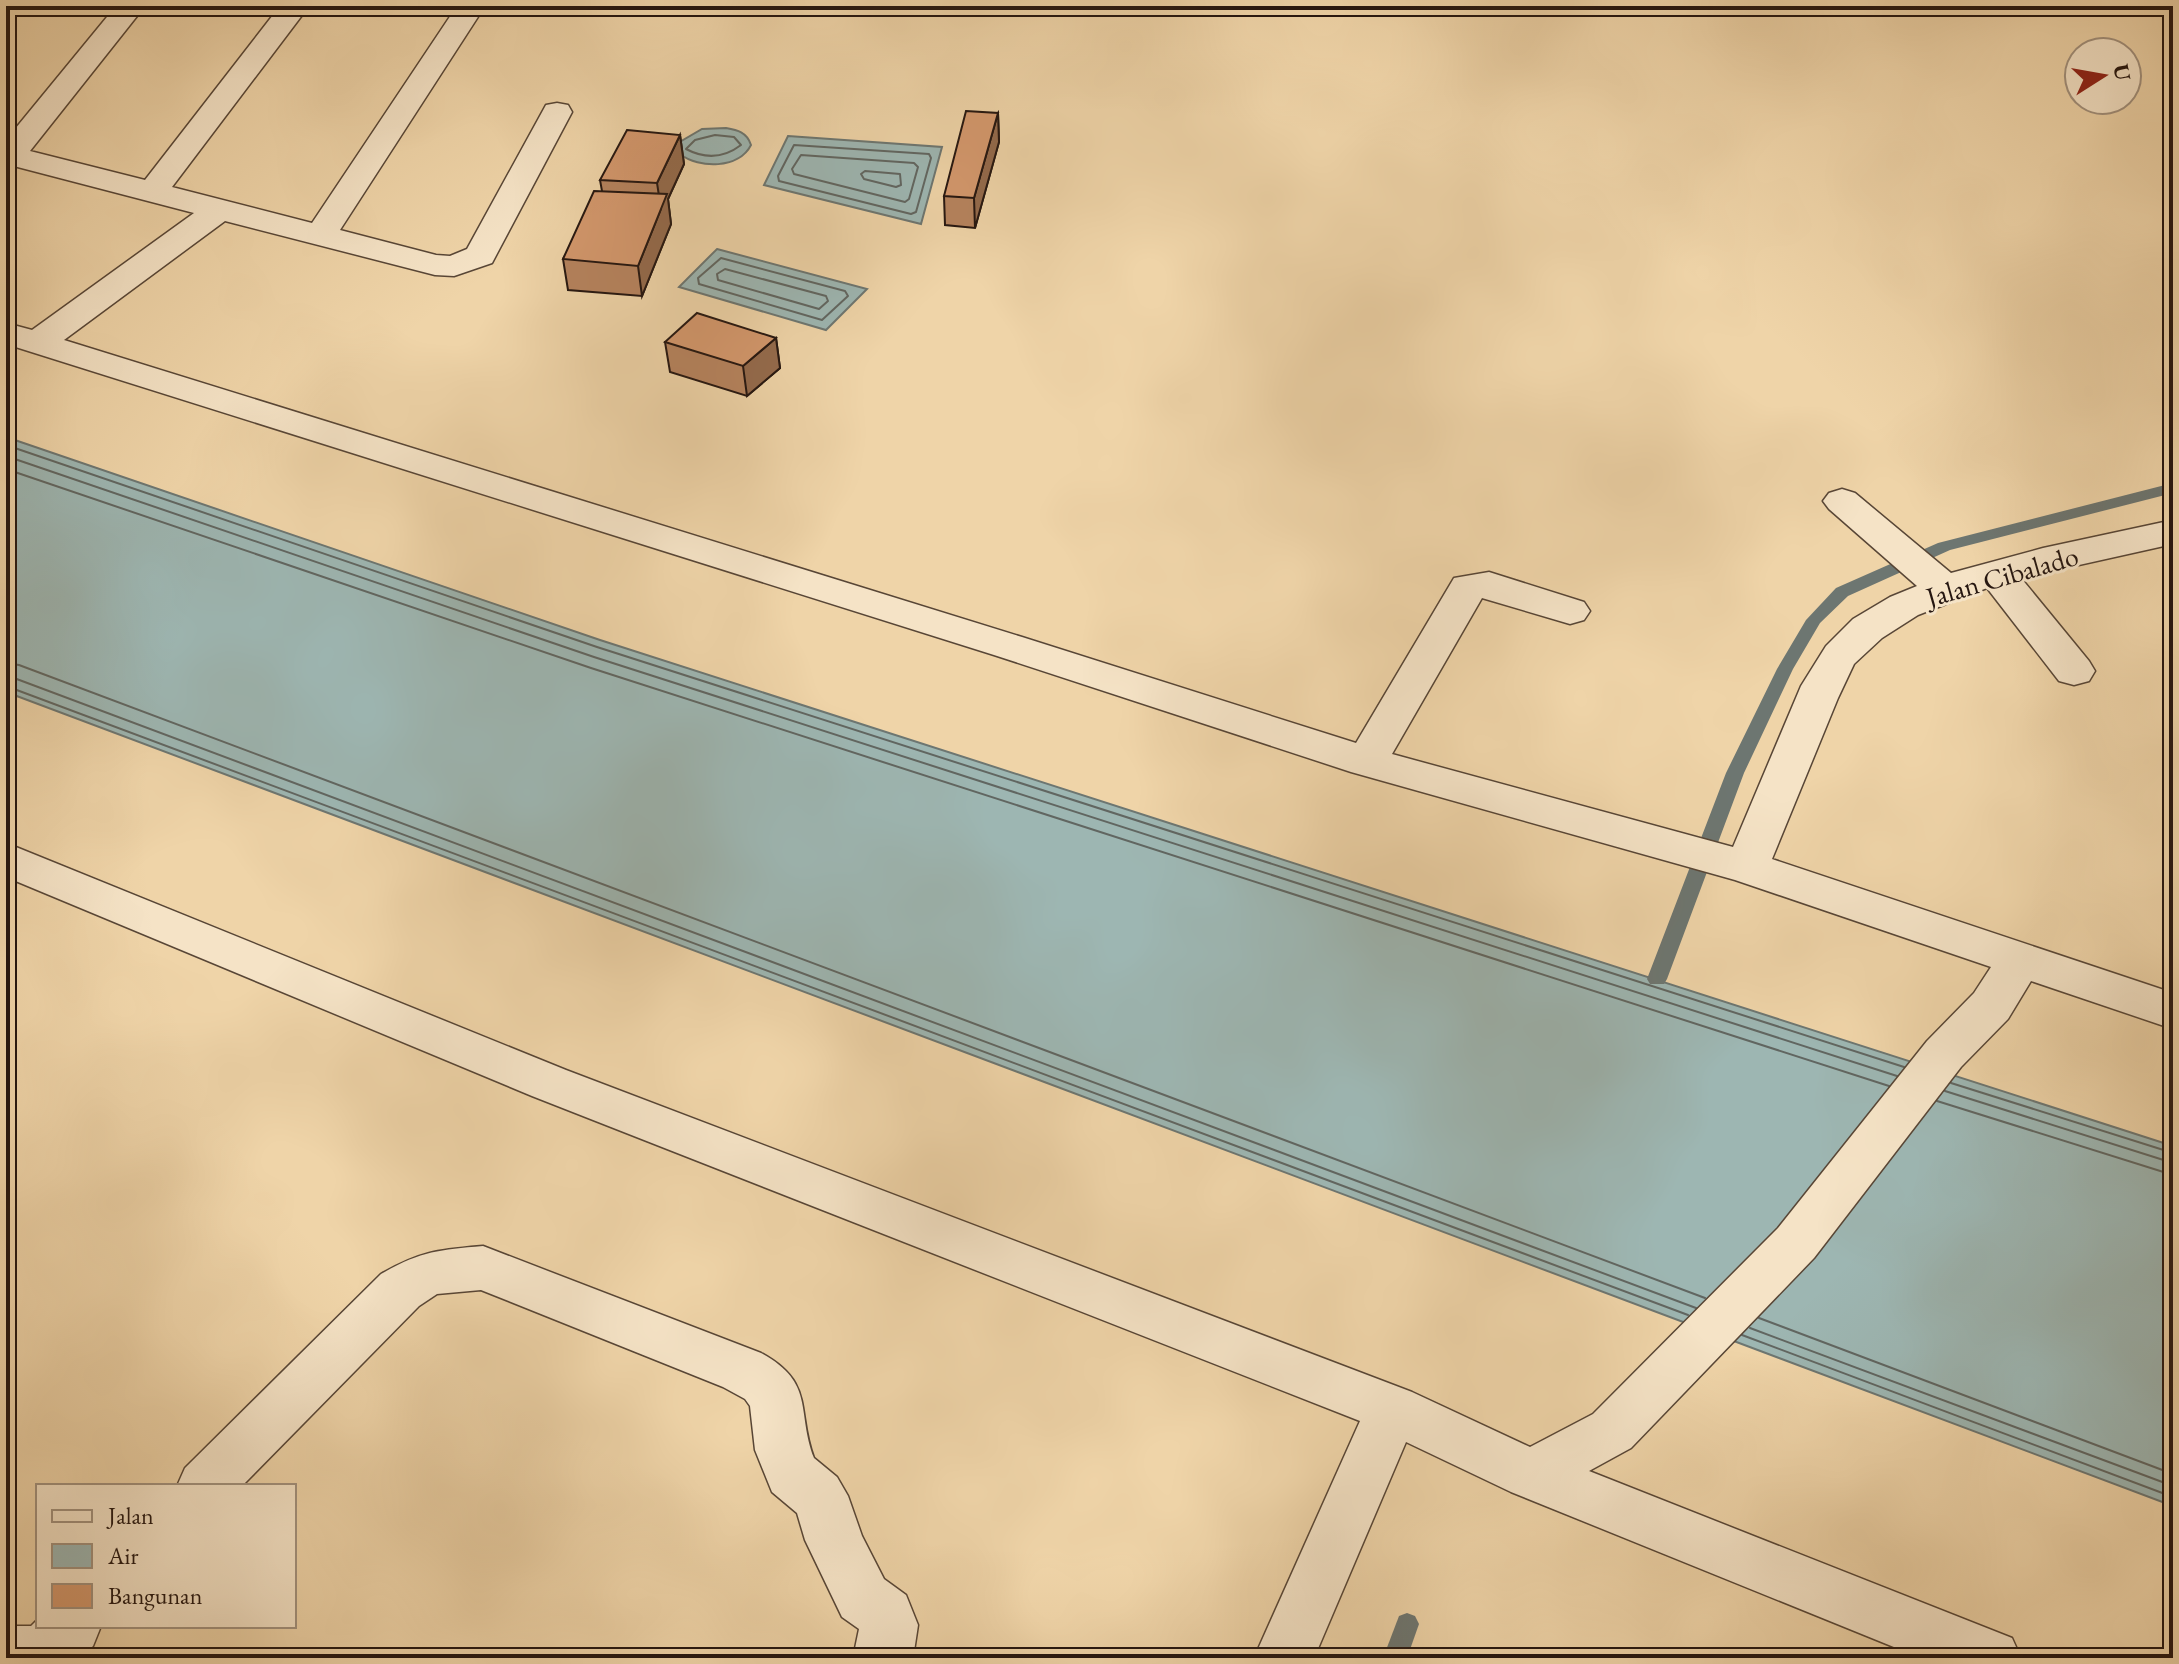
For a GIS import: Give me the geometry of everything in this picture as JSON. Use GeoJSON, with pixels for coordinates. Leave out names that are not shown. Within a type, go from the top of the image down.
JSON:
{"type":"FeatureCollection","features":[{"type":"Feature","properties":{"kind":"street"},"geometry":{"type":"LineString","coordinates":[[131,6],[8,154],[435,265],[470,263],[480,256],[557,112]]}},
{"type":"Feature","properties":{"kind":"street"},"geometry":{"type":"LineString","coordinates":[[152,192],[295,6]]}},
{"type":"Feature","properties":{"kind":"street"},"geometry":{"type":"LineString","coordinates":[[320,236],[471,6]]}},
{"type":"Feature","properties":{"kind":"street"},"geometry":{"type":"LineString","coordinates":[[21,338],[220,209]]}},
{"type":"Feature","properties":{"kind":"street"},"geometry":{"type":"LineString","coordinates":[[21,338],[1366,762],[1717,859],[2173,1011]]}},
{"type":"Feature","properties":{"kind":"street"},"geometry":{"type":"LineString","coordinates":[[1842,501],[1921,569]]}},
{"type":"Feature","properties":{"kind":"street","name":"Jalan Cibalado"},"geometry":{"type":"LineString","coordinates":[[1717,859],[1839,656],[1861,633],[1887,614],[1921,569],[1996,573],[2173,532]]}},
{"type":"Feature","properties":{"kind":"street"},"geometry":{"type":"LineString","coordinates":[[1996,573],[2074,671]]}},
{"type":"Feature","properties":{"kind":"street"},"geometry":{"type":"LineString","coordinates":[[1366,762],[1468,587],[1489,584],[1570,611]]}},
{"type":"Feature","properties":{"kind":"street"},"geometry":{"type":"LineString","coordinates":[[6,859],[549,1083],[1462,1441],[1991,1658]]}},
{"type":"Feature","properties":{"kind":"street"},"geometry":{"type":"LineString","coordinates":[[1284,1658],[1462,1441],[1612,1431],[1796,1243],[1944,1054],[1991,1006],[2021,959]]}},
{"type":"Feature","properties":{"kind":"street"},"geometry":{"type":"LineString","coordinates":[[207,1484],[400,1290],[428,1273],[483,1268],[742,1370],[764,1382],[776,1400],[783,1450],[792,1474],[817,1495],[834,1540],[863,1598],[885,1614],[889,1625],[883,1658]]}},
{"type":"Feature","properties":{"kind":"street"},"geometry":{"type":"LineString","coordinates":[[6,1654],[42,1654],[57,1644],[70,1628]]}},
{"type":"Feature","properties":{"kind":"water"},"geometry":{"type":"Polygon","coordinates":[[[726,128],[744,134],[751,145],[738,159],[708,164],[680,154],[678,143],[702,129],[726,128]]]}},
{"type":"Feature","properties":{"kind":"water"},"geometry":{"type":"Polygon","coordinates":[[[788,136],[942,147],[921,224],[764,185],[788,136]]]}},
{"type":"Feature","properties":{"kind":"water"},"geometry":{"type":"Polygon","coordinates":[[[717,249],[867,289],[826,330],[679,287],[717,249]]]}},
{"type":"Feature","properties":{"kind":"water"},"geometry":{"type":"Polygon","coordinates":[[[6,437],[600,640],[2173,1146],[2173,1506],[6,692],[6,437]]]}},
{"type":"Feature","properties":{"kind":"building"},"geometry":{"type":"Polygon","coordinates":[[[966,111],[998,113],[974,198],[944,196],[966,111]]]}},
{"type":"Feature","properties":{"kind":"building"},"geometry":{"type":"Polygon","coordinates":[[[627,130],[680,135],[657,183],[600,180],[627,130]]]}},
{"type":"Feature","properties":{"kind":"building"},"geometry":{"type":"Polygon","coordinates":[[[594,191],[667,194],[638,266],[563,259],[594,191]]]}},
{"type":"Feature","properties":{"kind":"building"},"geometry":{"type":"Polygon","coordinates":[[[697,313],[776,338],[743,366],[665,342],[697,313]]]}},
{"type":"Feature","properties":{"kind":"waterway"},"geometry":{"type":"LineString","coordinates":[[1657,979],[1735,773],[1785,669],[1814,620],[1842,592],[1944,546],[2173,488]]}},
{"type":"Feature","properties":{"kind":"waterway"},"geometry":{"type":"LineString","coordinates":[[1395,1658],[1407,1624]]}}]}
